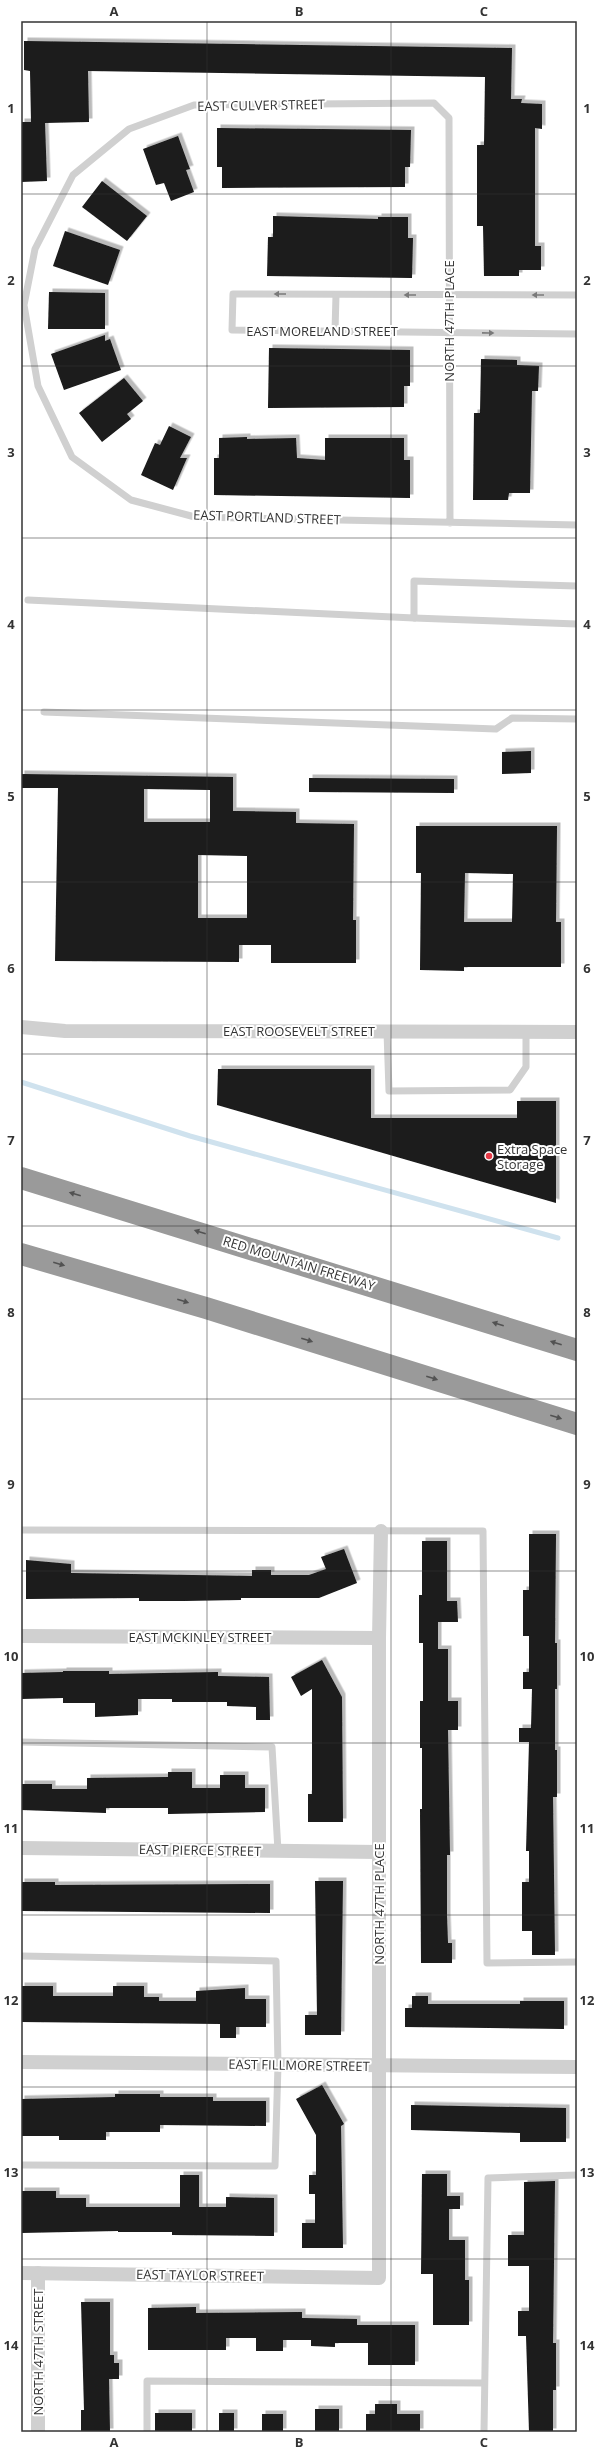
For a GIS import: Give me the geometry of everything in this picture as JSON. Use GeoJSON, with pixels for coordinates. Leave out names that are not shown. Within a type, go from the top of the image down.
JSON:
{"type":"FeatureCollection","features":[{"type":"Feature","properties":{"kind":"highway","name":"RED MOUNTAIN FREEWAY"},"geometry":{"type":"LineString","coordinates":[[21,1178],[577,1350]]}},
{"type":"Feature","properties":{"kind":"highway"},"geometry":{"type":"LineString","coordinates":[[21,1254],[206,1308],[577,1424]]}},
{"type":"Feature","properties":{"kind":"street","name":"EAST ROOSEVELT STREET"},"geometry":{"type":"LineString","coordinates":[[21,1027],[65,1030],[577,1032]]}},
{"type":"Feature","properties":{"kind":"street","name":"NORTH 47TH PLACE"},"geometry":{"type":"LineString","coordinates":[[379,2278],[379,1638],[381,1531]]}},
{"type":"Feature","properties":{"kind":"street","name":"EAST MCKINLEY STREET"},"geometry":{"type":"LineString","coordinates":[[21,1636],[379,1638]]}},
{"type":"Feature","properties":{"kind":"street","name":"EAST PIERCE STREET"},"geometry":{"type":"LineString","coordinates":[[21,1848],[379,1852]]}},
{"type":"Feature","properties":{"kind":"street","name":"EAST FILLMORE STREET"},"geometry":{"type":"LineString","coordinates":[[21,2062],[577,2067]]}},
{"type":"Feature","properties":{"kind":"street","name":"EAST TAYLOR STREET"},"geometry":{"type":"LineString","coordinates":[[21,2273],[379,2278]]}},
{"type":"Feature","properties":{"kind":"street","name":"NORTH 47TH STREET"},"geometry":{"type":"LineString","coordinates":[[38,2273],[38,2432]]}},
{"type":"Feature","properties":{"kind":"lane","name":"EAST CULVER STREET"},"geometry":{"type":"LineString","coordinates":[[35,249],[73,175],[129,129],[194,105],[434,103],[449,118]]}},
{"type":"Feature","properties":{"kind":"lane","name":"NORTH 47TH PLACE"},"geometry":{"type":"LineString","coordinates":[[449,118],[450,523]]}},
{"type":"Feature","properties":{"kind":"lane","name":"EAST PORTLAND STREET"},"geometry":{"type":"LineString","coordinates":[[35,249],[24,305],[38,386],[72,457],[131,500],[195,516],[577,525]]}},
{"type":"Feature","properties":{"kind":"lane","name":"EAST MORELAND STREET"},"geometry":{"type":"LineString","coordinates":[[577,295],[233,294],[232,330],[577,334]]}},
{"type":"Feature","properties":{"kind":"lane"},"geometry":{"type":"LineString","coordinates":[[335,331],[336,295]]}},
{"type":"Feature","properties":{"kind":"lane"},"geometry":{"type":"LineString","coordinates":[[414,618],[414,581],[577,586]]}},
{"type":"Feature","properties":{"kind":"lane"},"geometry":{"type":"LineString","coordinates":[[28,600],[577,624]]}},
{"type":"Feature","properties":{"kind":"lane"},"geometry":{"type":"LineString","coordinates":[[44,712],[496,729],[512,718],[577,719]]}},
{"type":"Feature","properties":{"kind":"lane"},"geometry":{"type":"LineString","coordinates":[[387,1032],[389,1091],[510,1090],[526,1067],[526,1032]]}},
{"type":"Feature","properties":{"kind":"lane"},"geometry":{"type":"LineString","coordinates":[[21,1530],[483,1531],[488,1963],[577,1962]]}},
{"type":"Feature","properties":{"kind":"lane"},"geometry":{"type":"LineString","coordinates":[[21,1742],[272,1747],[278,1851]]}},
{"type":"Feature","properties":{"kind":"lane"},"geometry":{"type":"LineString","coordinates":[[21,1956],[276,1961],[278,2065],[275,2166],[21,2165]]}},
{"type":"Feature","properties":{"kind":"lane"},"geometry":{"type":"LineString","coordinates":[[484,2432],[488,2178],[577,2175]]}},
{"type":"Feature","properties":{"kind":"lane"},"geometry":{"type":"LineString","coordinates":[[147,2432],[147,2381],[484,2383]]}},
{"type":"Feature","properties":{"kind":"building"},"geometry":{"type":"Polygon","coordinates":[[[24,41],[512,48],[511,99],[522,99],[521,103],[542,104],[542,129],[535,128],[535,246],[541,246],[541,270],[519,270],[519,276],[484,276],[483,226],[477,226],[477,145],[484,145],[485,77],[88,71],[89,122],[45,123],[47,181],[21,182],[21,122],[31,122],[30,71],[24,70],[24,41]]]}},
{"type":"Feature","properties":{"kind":"building"},"geometry":{"type":"Polygon","coordinates":[[[217,128],[411,130],[410,167],[405,167],[405,187],[222,188],[222,167],[217,167],[217,128]]]}},
{"type":"Feature","properties":{"kind":"building"},"geometry":{"type":"Polygon","coordinates":[[[178,136],[190,169],[186,170],[194,192],[171,201],[164,183],[156,185],[143,149],[178,136]]]}},
{"type":"Feature","properties":{"kind":"building"},"geometry":{"type":"Polygon","coordinates":[[[102,181],[147,216],[127,241],[82,207],[102,181]]]}},
{"type":"Feature","properties":{"kind":"building"},"geometry":{"type":"Polygon","coordinates":[[[273,216],[378,219],[378,217],[408,217],[408,238],[413,238],[412,278],[267,276],[268,237],[273,237],[273,216]]]}},
{"type":"Feature","properties":{"kind":"building"},"geometry":{"type":"Polygon","coordinates":[[[65,231],[120,250],[108,285],[53,266],[65,231]]]}},
{"type":"Feature","properties":{"kind":"building"},"geometry":{"type":"Polygon","coordinates":[[[49,292],[105,293],[105,329],[48,329],[49,292]]]}},
{"type":"Feature","properties":{"kind":"building"},"geometry":{"type":"Polygon","coordinates":[[[105,335],[105,341],[110,339],[121,370],[64,390],[51,354],[105,335]]]}},
{"type":"Feature","properties":{"kind":"building"},"geometry":{"type":"Polygon","coordinates":[[[269,348],[410,350],[410,386],[404,386],[404,407],[268,408],[269,348]]]}},
{"type":"Feature","properties":{"kind":"building"},"geometry":{"type":"Polygon","coordinates":[[[481,359],[517,360],[517,365],[539,366],[538,391],[532,391],[530,493],[509,493],[508,500],[473,500],[474,413],[480,413],[481,359]]]}},
{"type":"Feature","properties":{"kind":"building"},"geometry":{"type":"Polygon","coordinates":[[[124,378],[143,401],[127,414],[131,419],[102,442],[79,413],[124,378]]]}},
{"type":"Feature","properties":{"kind":"building"},"geometry":{"type":"Polygon","coordinates":[[[169,426],[191,437],[180,458],[187,458],[173,490],[141,475],[155,443],[160,445],[169,426]]]}},
{"type":"Feature","properties":{"kind":"building"},"geometry":{"type":"Polygon","coordinates":[[[247,437],[247,439],[296,438],[297,458],[325,460],[325,438],[404,438],[404,460],[410,460],[410,498],[214,495],[214,458],[219,458],[219,438],[247,437]]]}},
{"type":"Feature","properties":{"kind":"building"},"geometry":{"type":"Polygon","coordinates":[[[531,751],[531,773],[502,774],[502,752],[531,751]]]}},
{"type":"Feature","properties":{"kind":"building"},"geometry":{"type":"Polygon","coordinates":[[[21,774],[233,777],[233,811],[296,812],[296,823],[354,824],[353,920],[356,920],[356,963],[271,963],[271,945],[239,945],[239,962],[55,961],[58,788],[21,788],[21,774]],[[144,789],[144,822],[210,822],[210,790],[144,789]],[[198,855],[198,918],[247,918],[247,856],[198,855]]]}},
{"type":"Feature","properties":{"kind":"building"},"geometry":{"type":"Polygon","coordinates":[[[309,778],[454,779],[454,793],[309,792],[309,778]]]}},
{"type":"Feature","properties":{"kind":"building"},"geometry":{"type":"Polygon","coordinates":[[[416,826],[557,826],[556,922],[561,922],[561,967],[464,967],[464,971],[420,970],[421,873],[416,873],[416,826]],[[465,873],[464,922],[512,922],[513,874],[465,873]]]}},
{"type":"Feature","properties":{"kind":"building"},"geometry":{"type":"Polygon","coordinates":[[[218,1069],[371,1069],[371,1118],[517,1118],[517,1101],[556,1101],[556,1203],[217,1105],[218,1069]]]}},
{"type":"Feature","properties":{"kind":"building"},"geometry":{"type":"Polygon","coordinates":[[[529,1534],[556,1534],[555,1643],[557,1643],[557,1689],[555,1689],[555,1750],[557,1750],[557,1797],[553,1797],[555,1955],[532,1955],[532,1931],[522,1931],[522,1882],[529,1882],[529,1851],[526,1851],[529,1742],[519,1742],[519,1728],[531,1728],[532,1689],[523,1689],[523,1672],[529,1672],[529,1636],[523,1636],[523,1590],[529,1590],[529,1534]]]}},
{"type":"Feature","properties":{"kind":"building"},"geometry":{"type":"Polygon","coordinates":[[[422,1541],[447,1541],[447,1601],[457,1601],[458,1622],[438,1622],[438,1649],[448,1649],[448,1701],[458,1701],[458,1730],[448,1730],[450,1855],[447,1855],[447,1916],[448,1943],[452,1943],[452,1963],[421,1963],[420,1809],[422,1809],[422,1748],[420,1748],[420,1701],[423,1701],[423,1643],[419,1643],[419,1595],[422,1595],[422,1541]]]}},
{"type":"Feature","properties":{"kind":"building"},"geometry":{"type":"Polygon","coordinates":[[[344,1549],[357,1583],[319,1598],[241,1598],[241,1600],[184,1601],[139,1601],[139,1598],[26,1599],[26,1560],[71,1564],[71,1573],[252,1576],[252,1570],[271,1570],[271,1575],[309,1575],[326,1569],[321,1557],[344,1549]]]}},
{"type":"Feature","properties":{"kind":"building"},"geometry":{"type":"Polygon","coordinates":[[[322,1660],[342,1697],[343,1822],[308,1822],[308,1794],[312,1794],[312,1689],[301,1696],[291,1677],[322,1660]]]}},
{"type":"Feature","properties":{"kind":"building"},"geometry":{"type":"Polygon","coordinates":[[[109,1671],[109,1674],[218,1672],[218,1676],[269,1677],[270,1720],[256,1720],[256,1707],[227,1706],[227,1702],[172,1702],[172,1699],[138,1699],[138,1715],[95,1717],[95,1703],[63,1703],[63,1698],[21,1699],[21,1673],[109,1671]]]}},
{"type":"Feature","properties":{"kind":"building"},"geometry":{"type":"Polygon","coordinates":[[[168,1772],[192,1772],[192,1788],[220,1788],[220,1775],[245,1775],[245,1788],[265,1788],[265,1812],[168,1814],[168,1808],[106,1808],[106,1813],[21,1810],[21,1784],[52,1784],[52,1789],[87,1789],[87,1778],[168,1777],[168,1772]]]}},
{"type":"Feature","properties":{"kind":"building"},"geometry":{"type":"Polygon","coordinates":[[[315,1881],[343,1881],[341,2035],[305,2035],[305,2015],[317,2015],[315,1881]]]}},
{"type":"Feature","properties":{"kind":"building"},"geometry":{"type":"Polygon","coordinates":[[[21,1882],[55,1882],[55,1885],[270,1884],[270,1913],[21,1911],[21,1882]]]}},
{"type":"Feature","properties":{"kind":"building"},"geometry":{"type":"Polygon","coordinates":[[[21,1986],[53,1986],[53,1996],[113,1996],[113,1986],[144,1986],[144,1997],[159,1997],[159,2001],[196,2001],[196,1991],[245,1988],[245,1999],[266,1999],[266,2027],[236,2027],[236,2038],[220,2038],[220,2024],[21,2022],[21,1986]]]}},
{"type":"Feature","properties":{"kind":"building"},"geometry":{"type":"Polygon","coordinates":[[[412,1996],[428,1996],[428,2004],[520,2004],[520,2001],[564,2001],[564,2029],[405,2027],[405,2008],[412,2008],[412,1996]]]}},
{"type":"Feature","properties":{"kind":"building"},"geometry":{"type":"Polygon","coordinates":[[[322,2085],[344,2124],[341,2126],[343,2248],[302,2248],[302,2223],[315,2223],[315,2194],[309,2194],[309,2175],[316,2175],[316,2135],[296,2099],[322,2085]]]}},
{"type":"Feature","properties":{"kind":"building"},"geometry":{"type":"Polygon","coordinates":[[[115,2094],[160,2094],[160,2097],[213,2097],[213,2101],[266,2101],[266,2126],[160,2125],[160,2132],[106,2132],[106,2140],[59,2140],[59,2136],[21,2136],[21,2099],[115,2097],[115,2094]]]}},
{"type":"Feature","properties":{"kind":"building"},"geometry":{"type":"Polygon","coordinates":[[[411,2105],[566,2108],[566,2142],[520,2142],[520,2133],[411,2130],[411,2105]]]}},
{"type":"Feature","properties":{"kind":"building"},"geometry":{"type":"Polygon","coordinates":[[[422,2174],[447,2174],[447,2196],[460,2196],[460,2209],[449,2209],[449,2240],[465,2240],[465,2280],[469,2280],[469,2325],[433,2325],[433,2274],[421,2274],[422,2174]]]}},
{"type":"Feature","properties":{"kind":"building"},"geometry":{"type":"Polygon","coordinates":[[[180,2175],[199,2175],[199,2207],[226,2207],[226,2197],[274,2198],[274,2236],[172,2235],[172,2232],[118,2231],[21,2233],[21,2191],[56,2191],[56,2198],[86,2198],[86,2207],[180,2207],[180,2175]]]}},
{"type":"Feature","properties":{"kind":"building"},"geometry":{"type":"Polygon","coordinates":[[[555,2181],[553,2343],[556,2343],[556,2390],[553,2390],[553,2432],[529,2432],[526,2336],[518,2336],[518,2311],[529,2311],[529,2266],[508,2266],[508,2235],[524,2235],[524,2182],[555,2181]]]}},
{"type":"Feature","properties":{"kind":"building"},"geometry":{"type":"Polygon","coordinates":[[[81,2302],[110,2302],[110,2355],[114,2355],[114,2363],[119,2363],[119,2379],[109,2379],[110,2432],[81,2432],[81,2410],[84,2410],[81,2302]]]}},
{"type":"Feature","properties":{"kind":"building"},"geometry":{"type":"Polygon","coordinates":[[[196,2307],[196,2313],[302,2312],[302,2318],[357,2319],[357,2325],[415,2325],[415,2365],[368,2365],[368,2343],[335,2343],[335,2347],[311,2346],[311,2340],[283,2340],[283,2351],[256,2351],[256,2338],[226,2338],[226,2350],[148,2350],[148,2308],[196,2307]]]}},
{"type":"Feature","properties":{"kind":"building"},"geometry":{"type":"Polygon","coordinates":[[[375,2404],[397,2404],[397,2414],[420,2414],[420,2432],[366,2432],[366,2414],[375,2414],[375,2404]]]}},
{"type":"Feature","properties":{"kind":"building"},"geometry":{"type":"Polygon","coordinates":[[[315,2409],[339,2409],[339,2432],[315,2432],[315,2409]]]}},
{"type":"Feature","properties":{"kind":"building"},"geometry":{"type":"Polygon","coordinates":[[[155,2413],[192,2413],[192,2432],[155,2432],[155,2413]]]}},
{"type":"Feature","properties":{"kind":"building"},"geometry":{"type":"Polygon","coordinates":[[[219,2413],[234,2413],[234,2432],[219,2432],[219,2413]]]}},
{"type":"Feature","properties":{"kind":"building"},"geometry":{"type":"Polygon","coordinates":[[[262,2414],[283,2414],[283,2432],[262,2432],[262,2414]]]}},
{"type":"Feature","properties":{"kind":"waterway"},"geometry":{"type":"LineString","coordinates":[[21,1082],[190,1136],[558,1238]]}},
{"type":"Feature","properties":{"kind":"place","name":"Extra Space Storage"},"geometry":{"type":"Point","coordinates":[489,1156]}}]}
